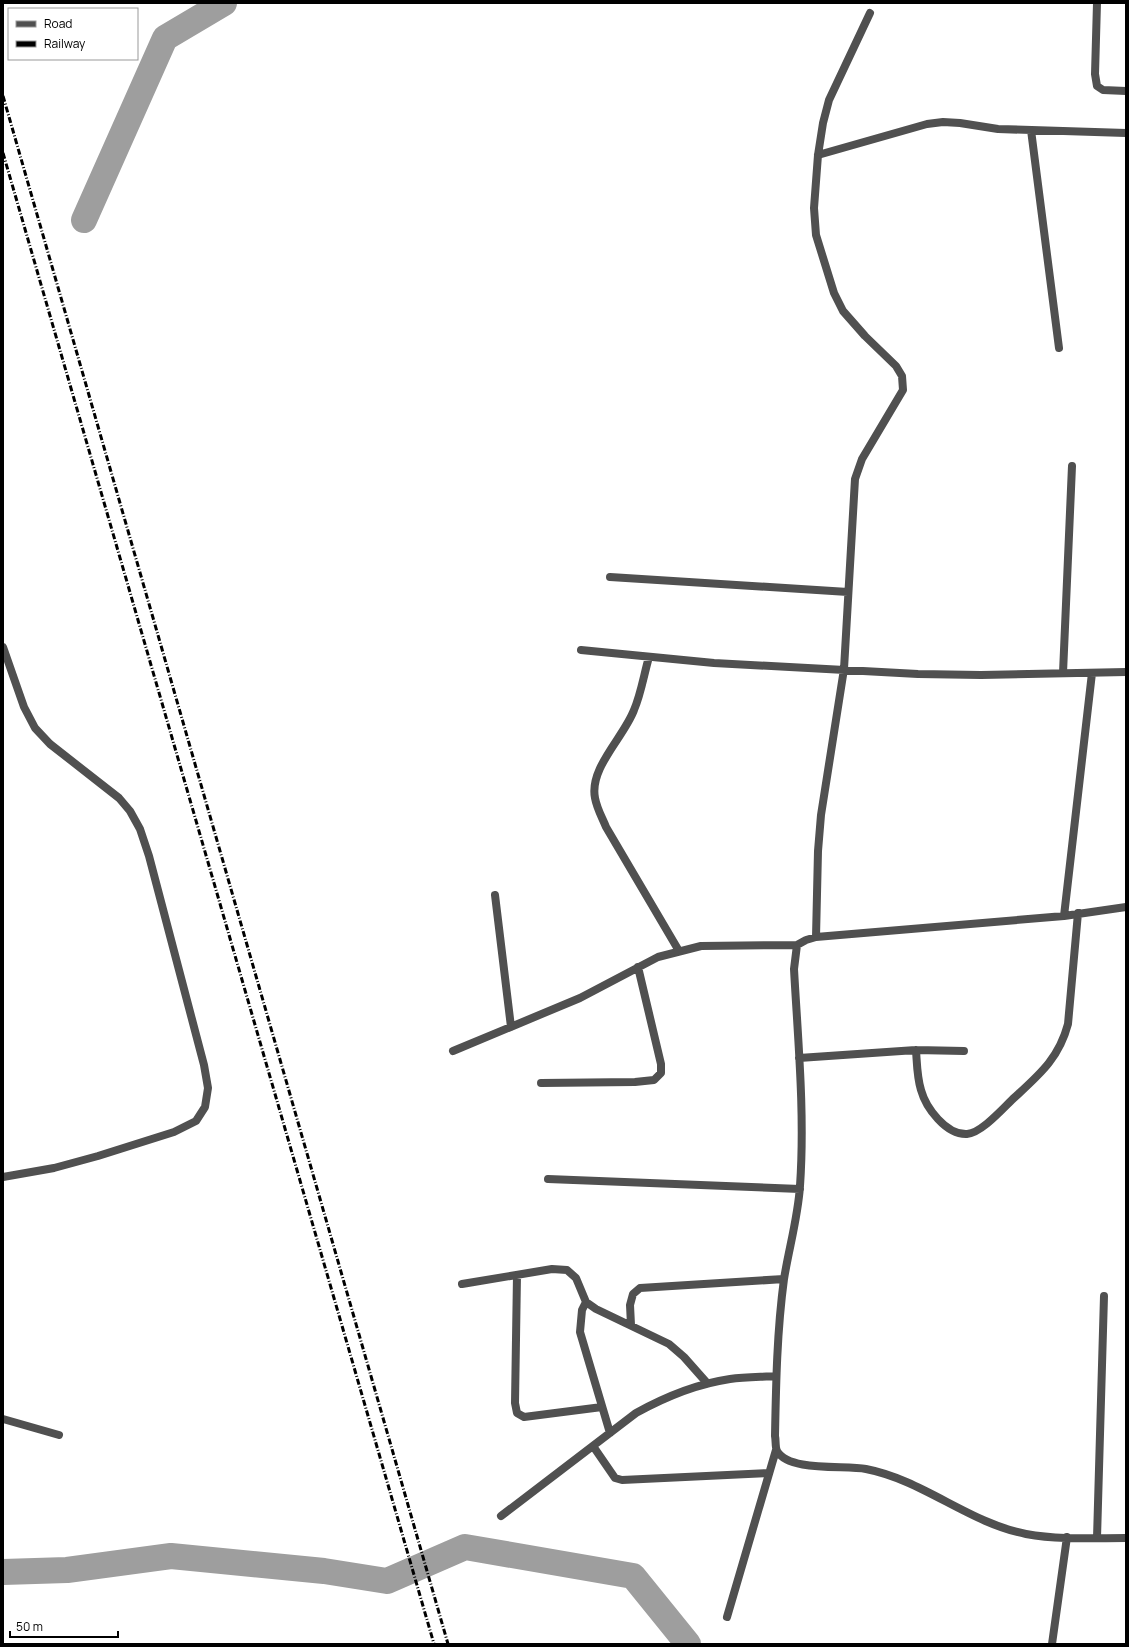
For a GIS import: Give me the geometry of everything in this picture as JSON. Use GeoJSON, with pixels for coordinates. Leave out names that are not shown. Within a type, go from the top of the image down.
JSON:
{"type":"FeatureCollection","features":[{"type":"Feature","properties":{"kind":"street"},"geometry":{"type":"LineString","coordinates":[[1097,3],[1095,74],[1097,86],[1103,90],[1126,91]]}},
{"type":"Feature","properties":{"kind":"street"},"geometry":{"type":"LineString","coordinates":[[816,937],[818,851],[821,815],[844,669],[855,479],[862,459],[903,390],[902,376],[896,366],[865,336],[843,311],[834,293],[816,235],[814,208],[818,155],[823,123],[829,100],[870,13]]}},
{"type":"Feature","properties":{"kind":"street"},"geometry":{"type":"LineString","coordinates":[[818,155],[927,124],[943,122],[998,129],[1126,133]]}},
{"type":"Feature","properties":{"kind":"street"},"geometry":{"type":"LineString","coordinates":[[1031,130],[1059,348]]}},
{"type":"Feature","properties":{"kind":"street"},"geometry":{"type":"LineString","coordinates":[[1063,673],[1072,466]]}},
{"type":"Feature","properties":{"kind":"street"},"geometry":{"type":"LineString","coordinates":[[610,577],[848,592]]}},
{"type":"Feature","properties":{"kind":"street"},"geometry":{"type":"LineString","coordinates":[[3,647],[24,707],[35,728],[50,744],[119,798],[130,811],[140,829],[149,856],[185,991],[204,1065],[208,1088],[205,1107],[196,1121],[174,1132],[133,1146],[54,1168],[3,1177]]}},
{"type":"Feature","properties":{"kind":"street"},"geometry":{"type":"LineString","coordinates":[[582,650],[714,663],[918,674],[1126,672]]}},
{"type":"Feature","properties":{"kind":"street"},"geometry":{"type":"LineString","coordinates":[[649,657],[635,710],[600,768],[595,782],[594,797],[606,827],[679,951]]}},
{"type":"Feature","properties":{"kind":"street"},"geometry":{"type":"LineString","coordinates":[[1064,916],[1092,673]]}},
{"type":"Feature","properties":{"kind":"street"},"geometry":{"type":"LineString","coordinates":[[495,895],[511,1027]]}},
{"type":"Feature","properties":{"kind":"street"},"geometry":{"type":"LineString","coordinates":[[452,1051],[580,998],[658,957],[701,946],[797,945],[816,937],[1064,916],[1126,907]]}},
{"type":"Feature","properties":{"kind":"street"},"geometry":{"type":"LineString","coordinates":[[916,1050],[921,1090],[927,1105],[943,1123],[955,1132],[968,1134],[981,1128],[1042,1073],[1056,1055],[1064,1040],[1068,1024],[1078,914]]}},
{"type":"Feature","properties":{"kind":"street"},"geometry":{"type":"LineString","coordinates":[[727,1617],[776,1450],[777,1346],[784,1279],[800,1189],[802,1156],[802,1112],[794,969],[797,945]]}},
{"type":"Feature","properties":{"kind":"street"},"geometry":{"type":"LineString","coordinates":[[540,1082],[635,1082],[654,1080],[661,1073],[661,1064],[638,967]]}},
{"type":"Feature","properties":{"kind":"street"},"geometry":{"type":"LineString","coordinates":[[799,1058],[916,1050],[964,1052]]}},
{"type":"Feature","properties":{"kind":"street"},"geometry":{"type":"LineString","coordinates":[[548,1179],[800,1189]]}},
{"type":"Feature","properties":{"kind":"street"},"geometry":{"type":"LineString","coordinates":[[462,1284],[552,1269],[567,1270],[576,1278],[586,1302],[596,1309],[669,1344],[684,1357],[707,1383]]}},
{"type":"Feature","properties":{"kind":"street"},"geometry":{"type":"LineString","coordinates":[[517,1275],[515,1403],[517,1413],[524,1417],[602,1407]]}},
{"type":"Feature","properties":{"kind":"street"},"geometry":{"type":"LineString","coordinates":[[631,1325],[630,1305],[633,1294],[640,1288],[784,1279]]}},
{"type":"Feature","properties":{"kind":"street"},"geometry":{"type":"LineString","coordinates":[[1097,1538],[1104,1296]]}},
{"type":"Feature","properties":{"kind":"street"},"geometry":{"type":"LineString","coordinates":[[586,1302],[582,1310],[580,1332],[610,1432]]}},
{"type":"Feature","properties":{"kind":"street"},"geometry":{"type":"LineString","coordinates":[[501,1516],[610,1432],[636,1413],[659,1400],[707,1383],[730,1379],[776,1376]]}},
{"type":"Feature","properties":{"kind":"street"},"geometry":{"type":"LineString","coordinates":[[3,1419],[59,1435]]}},
{"type":"Feature","properties":{"kind":"street"},"geometry":{"type":"LineString","coordinates":[[593,1446],[615,1478],[622,1480],[770,1473]]}},
{"type":"Feature","properties":{"kind":"street"},"geometry":{"type":"LineString","coordinates":[[776,1450],[784,1460],[796,1464],[866,1469],[884,1474],[901,1480],[976,1517],[1026,1534],[1067,1537],[1126,1538]]}},
{"type":"Feature","properties":{"kind":"street"},"geometry":{"type":"LineString","coordinates":[[1052,1644],[1067,1537]]}},
{"type":"Feature","properties":{"kind":"waterway"},"geometry":{"type":"LineString","coordinates":[[84,220],[165,38],[224,3]]}},
{"type":"Feature","properties":{"kind":"waterway"},"geometry":{"type":"LineString","coordinates":[[3,1572],[67,1570],[171,1556],[324,1571],[387,1581],[465,1547],[633,1576],[688,1644]]}},
{"type":"Feature","properties":{"kind":"railway"},"geometry":{"type":"LineString","coordinates":[[3,96],[448,1644]]}},
{"type":"Feature","properties":{"kind":"railway"},"geometry":{"type":"LineString","coordinates":[[3,153],[434,1644]]}}]}
